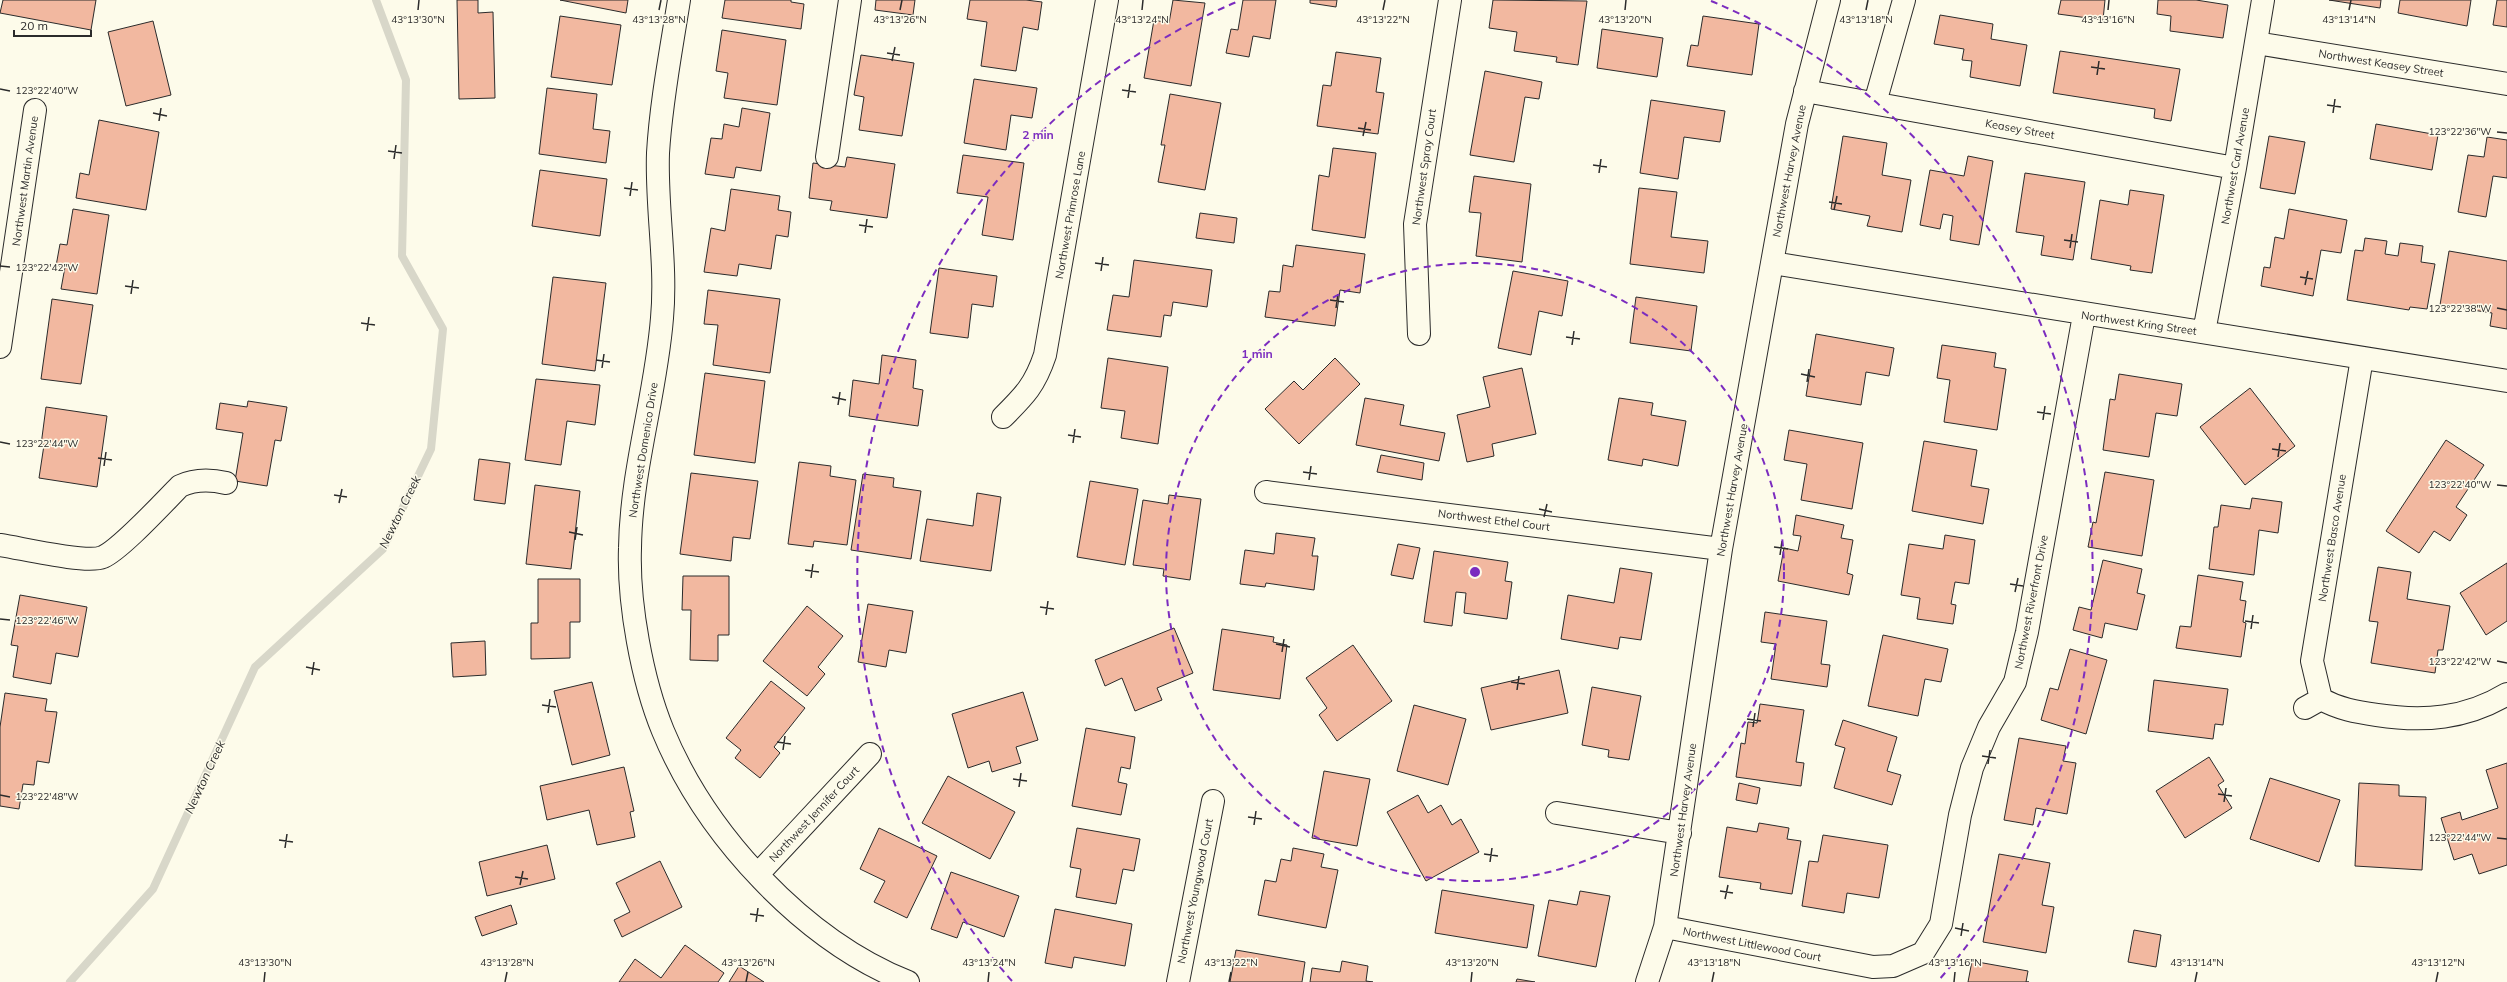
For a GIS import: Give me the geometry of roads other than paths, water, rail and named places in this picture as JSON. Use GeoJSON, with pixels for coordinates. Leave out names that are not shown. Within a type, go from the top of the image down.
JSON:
{"type":"FeatureCollection","features":[{"type":"Feature","properties":{"kind":"street","name":"Northwest Domenico Drive"},"geometry":{"type":"LineString","coordinates":[[679,0],[661,119],[658,155],[664,272],[662,319],[655,377],[634,492],[630,548],[632,603],[644,667],[662,730],[686,777],[716,823],[758,874],[798,916],[844,949],[908,982]]}},
{"type":"Feature","properties":{"kind":"street"},"geometry":{"type":"LineString","coordinates":[[827,157],[850,0]]}},
{"type":"Feature","properties":{"kind":"street","name":"Northwest Primrose Lane"},"geometry":{"type":"LineString","coordinates":[[1003,417],[1025,395],[1038,378],[1045,355],[1107,0]]}},
{"type":"Feature","properties":{"kind":"street","name":"Northwest Spray Court"},"geometry":{"type":"LineString","coordinates":[[1419,334],[1415,224],[1450,0]]}},
{"type":"Feature","properties":{"kind":"street","name":"Northwest Harvey Avenue"},"geometry":{"type":"LineString","coordinates":[[1647,982],[1665,927],[1721,549],[1772,263],[1805,91],[1829,0]]}},
{"type":"Feature","properties":{"kind":"street"},"geometry":{"type":"LineString","coordinates":[[1875,103],[1904,0]]}},
{"type":"Feature","properties":{"kind":"street","name":"Northwest Carl Avenue"},"geometry":{"type":"LineString","coordinates":[[2204,332],[2235,168],[2263,0]]}},
{"type":"Feature","properties":{"kind":"street","name":"Northwest Keasey Street"},"geometry":{"type":"LineString","coordinates":[[2256,43],[2507,84]]}},
{"type":"Feature","properties":{"kind":"street","name":"Keasey Street"},"geometry":{"type":"LineString","coordinates":[[1805,91],[2235,168]]}},
{"type":"Feature","properties":{"kind":"street","name":"Northwest Martin Avenue"},"geometry":{"type":"LineString","coordinates":[[0,347],[35,110]]}},
{"type":"Feature","properties":{"kind":"street","name":"Northwest Kring Street"},"geometry":{"type":"LineString","coordinates":[[1772,263],[2084,315],[2204,332],[2507,381]]}},
{"type":"Feature","properties":{"kind":"street","name":"Northwest Riverfront Drive"},"geometry":{"type":"LineString","coordinates":[[1838,961],[1873,967],[1893,966],[1923,953],[1941,924],[1960,815],[1972,768],[1989,727],[2015,682],[2027,632],[2084,315]]}},
{"type":"Feature","properties":{"kind":"street","name":"Northwest Basco Avenue"},"geometry":{"type":"LineString","coordinates":[[2362,358],[2312,661],[2313,703],[2400,719],[2433,720],[2462,714],[2507,694]]}},
{"type":"Feature","properties":{"kind":"street"},"geometry":{"type":"LineString","coordinates":[[0,545],[86,559],[103,557],[119,545],[180,486],[192,481],[212,480],[226,482]]}},
{"type":"Feature","properties":{"kind":"street","name":"Northwest Ethel Court"},"geometry":{"type":"LineString","coordinates":[[1266,492],[1721,549]]}},
{"type":"Feature","properties":{"kind":"street","name":"Northwest Jennifer Court"},"geometry":{"type":"LineString","coordinates":[[758,874],[870,754]]}},
{"type":"Feature","properties":{"kind":"street","name":"Northwest Youngwood Court"},"geometry":{"type":"LineString","coordinates":[[1178,982],[1213,801]]}},
{"type":"Feature","properties":{"kind":"street"},"geometry":{"type":"LineString","coordinates":[[1557,813],[1680,833]]}},
{"type":"Feature","properties":{"kind":"street","name":"Northwest Littlewood Court"},"geometry":{"type":"LineString","coordinates":[[1665,927],[1838,961]]}},
{"type":"Feature","properties":{"kind":"waterway","name":"Newton Creek"},"geometry":{"type":"LineString","coordinates":[[70,982],[153,889],[255,667],[383,549],[431,449],[443,329],[402,256],[406,80],[376,0]]}}]}
